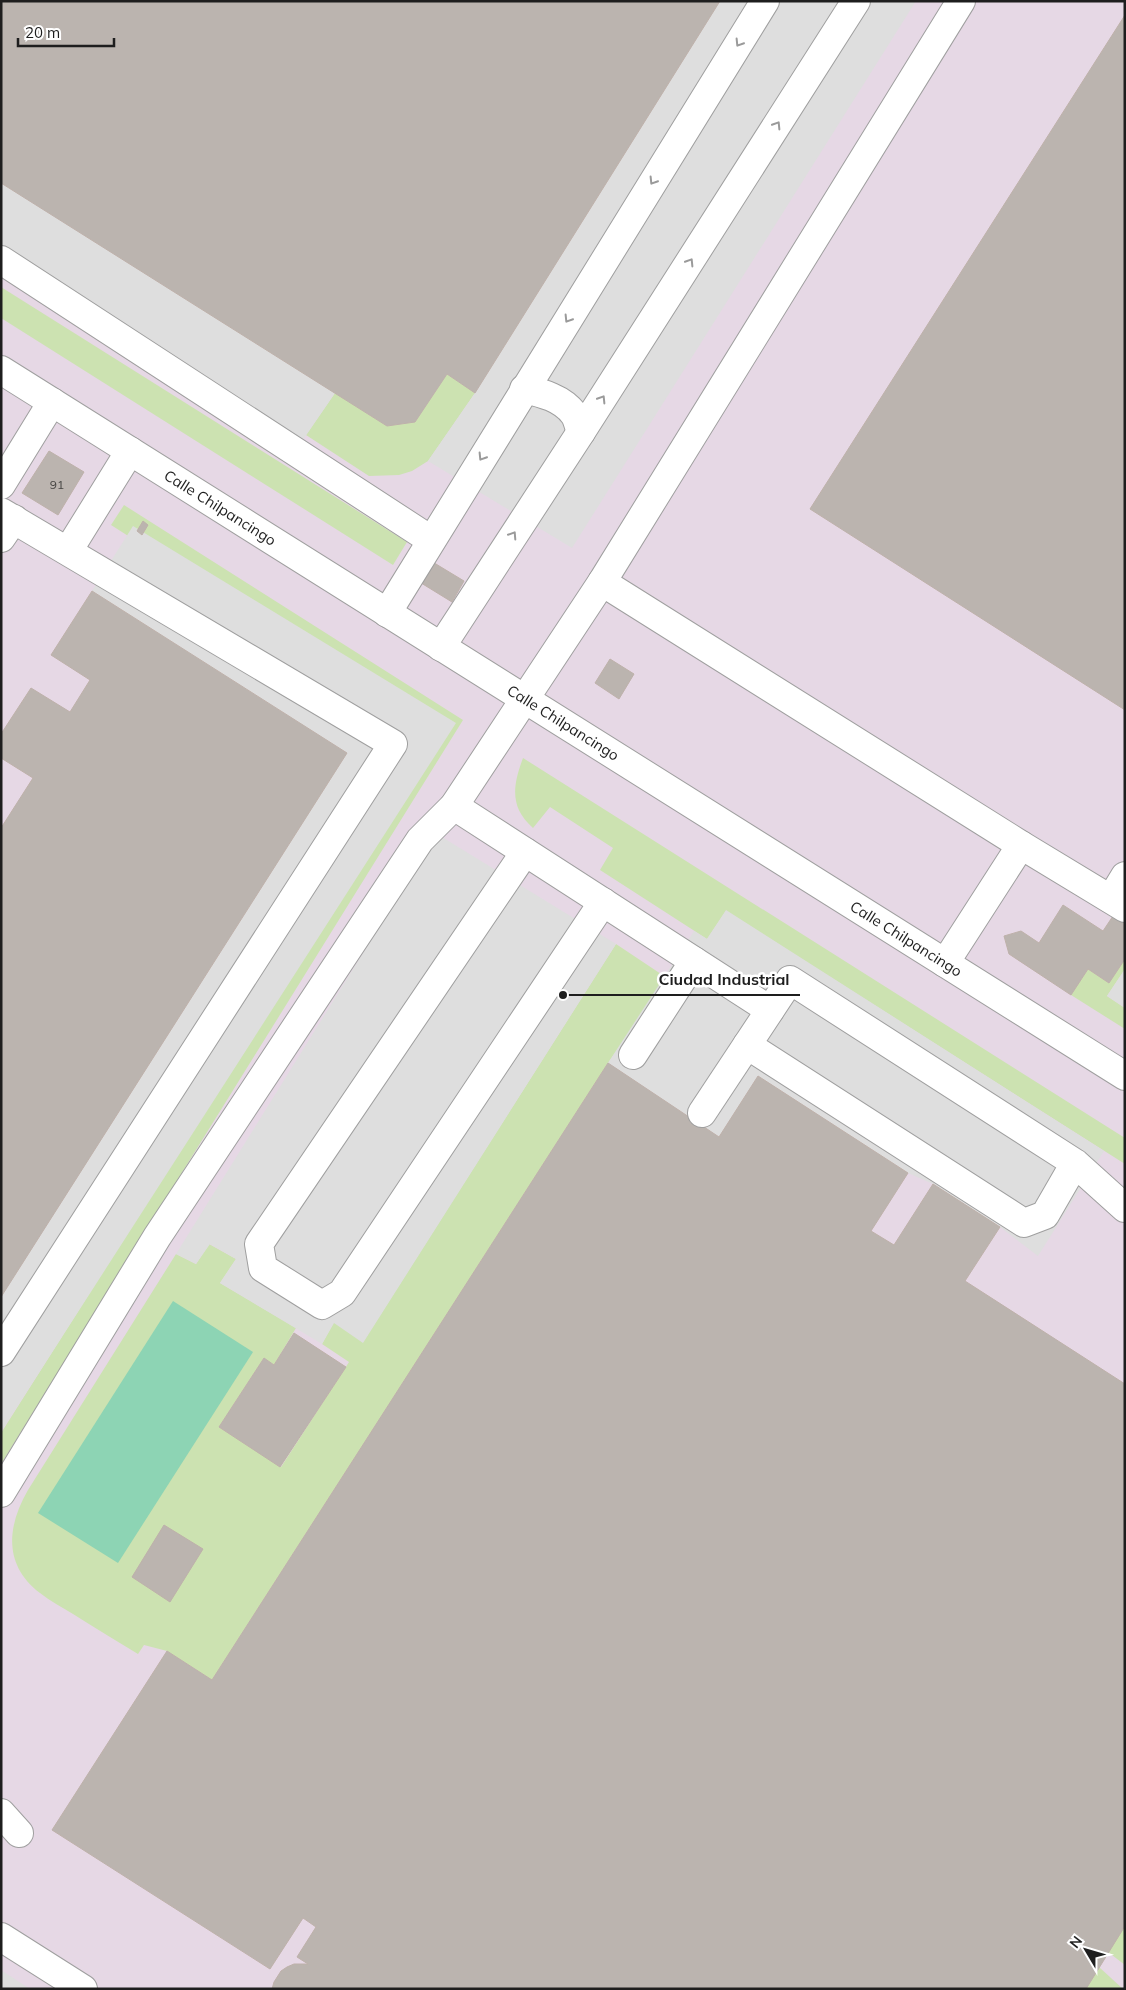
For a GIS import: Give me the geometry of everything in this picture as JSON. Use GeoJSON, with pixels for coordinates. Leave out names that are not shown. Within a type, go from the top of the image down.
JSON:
{"type":"FeatureCollection","features":[{"type":"Feature","properties":{"kind":"street"},"geometry":{"type":"LineString","coordinates":[[387,613],[764,1]]}},
{"type":"Feature","properties":{"kind":"street"},"geometry":{"type":"LineString","coordinates":[[442,647],[856,1]]}},
{"type":"Feature","properties":{"kind":"street"},"geometry":{"type":"LineString","coordinates":[[1,1493],[162,1229],[420,840],[454,806],[526,700],[602,582],[960,1]]}},
{"type":"Feature","properties":{"kind":"street"},"geometry":{"type":"LineString","coordinates":[[1,260],[431,540]]}},
{"type":"Feature","properties":{"kind":"street","name":"Calle Chilpancingo"},"geometry":{"type":"LineString","coordinates":[[1,370],[1125,1076]]}},
{"type":"Feature","properties":{"kind":"street"},"geometry":{"type":"LineString","coordinates":[[524,389],[543,393],[560,402],[574,414],[581,432]]}},
{"type":"Feature","properties":{"kind":"street"},"geometry":{"type":"LineString","coordinates":[[1,485],[52,402]]}},
{"type":"Feature","properties":{"kind":"street"},"geometry":{"type":"LineString","coordinates":[[68,551],[130,452]]}},
{"type":"Feature","properties":{"kind":"street"},"geometry":{"type":"LineString","coordinates":[[1,1352],[393,744],[68,551],[5,523]]}},
{"type":"Feature","properties":{"kind":"street"},"geometry":{"type":"LineString","coordinates":[[602,582],[1021,845],[1120,894]]}},
{"type":"Feature","properties":{"kind":"street"},"geometry":{"type":"LineString","coordinates":[[454,806],[770,1010]]}},
{"type":"Feature","properties":{"kind":"street"},"geometry":{"type":"LineString","coordinates":[[945,963],[1021,845]]}},
{"type":"Feature","properties":{"kind":"street"},"geometry":{"type":"LineString","coordinates":[[525,852],[259,1244],[263,1268],[322,1305],[342,1293],[602,902]]}},
{"type":"Feature","properties":{"kind":"street"},"geometry":{"type":"LineString","coordinates":[[633,1055],[694,961]]}},
{"type":"Feature","properties":{"kind":"street"},"geometry":{"type":"LineString","coordinates":[[702,1113],[790,980],[1075,1163],[1125,1208]]}},
{"type":"Feature","properties":{"kind":"street"},"geometry":{"type":"LineString","coordinates":[[747,1045],[1024,1223],[1046,1215],[1075,1163]]}},
{"type":"Feature","properties":{"kind":"street"},"geometry":{"type":"LineString","coordinates":[[1,1936],[83,1989]]}},
{"type":"Feature","properties":{"kind":"shaded area"},"geometry":{"type":"Polygon","coordinates":[[[1,1],[1125,1],[1125,1989],[1,1989],[1,1]]]}},
{"type":"Feature","properties":{"kind":"shaded area"},"geometry":{"type":"Polygon","coordinates":[[[720,1],[916,1],[572,548],[428,461],[475,393],[720,1]]]}},
{"type":"Feature","properties":{"kind":"shaded area"},"geometry":{"type":"Polygon","coordinates":[[[1,183],[335,393],[296,450],[1,257],[1,183]]]}},
{"type":"Feature","properties":{"kind":"shaded area"},"geometry":{"type":"Polygon","coordinates":[[[133,526],[456,723],[1,1432],[1,1297],[347,753],[92,591],[133,526]]]}},
{"type":"Feature","properties":{"kind":"shaded area"},"geometry":{"type":"Polygon","coordinates":[[[437,834],[616,944],[363,1343],[334,1323],[322,1344],[220,1283],[236,1259],[210,1244],[196,1264],[176,1254],[437,834]]]}},
{"type":"Feature","properties":{"kind":"shaded area"},"geometry":{"type":"Polygon","coordinates":[[[726,910],[1104,1151],[1038,1256],[1000,1227],[933,1184],[908,1173],[758,1076],[719,1137],[608,1063],[694,931],[707,939],[726,910]]]}},
{"type":"Feature","properties":{"kind":"shaded area"},"geometry":{"type":"Polygon","coordinates":[[[1125,969],[1125,1008],[1107,996],[1125,969]]]}},
{"type":"Feature","properties":{"kind":"shaded area"},"geometry":{"type":"Polygon","coordinates":[[[1,1970],[30,1989],[1,1989],[1,1970]]]}},
{"type":"Feature","properties":{"kind":"green space"},"geometry":{"type":"Polygon","coordinates":[[[1,287],[407,542],[393,565],[1,318],[1,287]]]}},
{"type":"Feature","properties":{"kind":"green space"},"geometry":{"type":"Polygon","coordinates":[[[447,374],[475,393],[428,461],[412,471],[399,475],[369,476],[306,435],[335,393],[387,426],[415,422],[447,374]]]}},
{"type":"Feature","properties":{"kind":"green space"},"geometry":{"type":"Polygon","coordinates":[[[124,505],[463,720],[1,1464],[1,1433],[442,736],[111,525],[124,505]]]}},
{"type":"Feature","properties":{"kind":"green space"},"geometry":{"type":"Polygon","coordinates":[[[523,758],[1125,1138],[1125,1164],[726,911],[707,939],[600,870],[613,848],[550,807],[533,828],[520,812],[515,795],[515,786],[523,758]]]}},
{"type":"Feature","properties":{"kind":"green space"},"geometry":{"type":"Polygon","coordinates":[[[616,944],[667,978],[608,1063],[212,1680],[167,1651],[144,1645],[138,1654],[40,1593],[28,1582],[14,1558],[13,1531],[21,1504],[176,1254],[196,1264],[209,1244],[236,1259],[220,1283],[296,1328],[274,1365],[264,1358],[219,1427],[281,1467],[349,1362],[322,1344],[334,1322],[363,1342],[616,944]]]}},
{"type":"Feature","properties":{"kind":"green space"},"geometry":{"type":"Polygon","coordinates":[[[1125,959],[1125,969],[1107,996],[1125,1008],[1125,1029],[1071,995],[1088,969],[1109,983],[1125,959]]]}},
{"type":"Feature","properties":{"kind":"green space"},"geometry":{"type":"Polygon","coordinates":[[[173,1301],[253,1352],[118,1563],[38,1513],[173,1301]]]}},
{"type":"Feature","properties":{"kind":"green space"},"geometry":{"type":"Polygon","coordinates":[[[1125,1926],[1125,1965],[1108,1952],[1125,1926]]]}},
{"type":"Feature","properties":{"kind":"green space"},"geometry":{"type":"Polygon","coordinates":[[[1099,1967],[1123,1989],[1086,1989],[1099,1967]]]}},
{"type":"Feature","properties":{"kind":"building"},"geometry":{"type":"Polygon","coordinates":[[[1,1],[720,1],[475,393],[447,374],[415,422],[387,426],[1,183],[1,1]]]}},
{"type":"Feature","properties":{"kind":"building"},"geometry":{"type":"Polygon","coordinates":[[[1125,15],[1125,710],[810,509],[1125,15]]]}},
{"type":"Feature","properties":{"kind":"building"},"geometry":{"type":"Polygon","coordinates":[[[49,451],[84,472],[58,515],[22,493],[49,451]]]}},
{"type":"Feature","properties":{"kind":"building"},"geometry":{"type":"Polygon","coordinates":[[[143,521],[148,525],[142,535],[137,531],[143,521]]]}},
{"type":"Feature","properties":{"kind":"building"},"geometry":{"type":"Polygon","coordinates":[[[426,558],[464,581],[452,602],[413,578],[426,558]]]}},
{"type":"Feature","properties":{"kind":"building"},"geometry":{"type":"Polygon","coordinates":[[[92,591],[347,753],[1,1297],[1,828],[33,778],[1,758],[1,734],[31,688],[70,712],[90,680],[51,655],[92,591]]]}},
{"type":"Feature","properties":{"kind":"building"},"geometry":{"type":"Polygon","coordinates":[[[610,659],[634,674],[619,699],[595,683],[610,659]]]}},
{"type":"Feature","properties":{"kind":"building"},"geometry":{"type":"Polygon","coordinates":[[[1063,905],[1103,931],[1119,907],[1125,911],[1125,959],[1109,983],[1088,969],[1071,995],[1009,954],[1004,936],[1021,931],[1039,943],[1063,905]]]}},
{"type":"Feature","properties":{"kind":"building"},"geometry":{"type":"Polygon","coordinates":[[[608,1063],[719,1137],[758,1076],[908,1173],[871,1231],[894,1245],[933,1184],[1000,1227],[965,1281],[1125,1384],[1125,1926],[1086,1989],[272,1989],[281,1971],[294,1964],[308,1964],[297,1957],[316,1927],[303,1918],[270,1969],[52,1830],[167,1651],[212,1680],[608,1063]]]}},
{"type":"Feature","properties":{"kind":"building"},"geometry":{"type":"Polygon","coordinates":[[[294,1333],[346,1367],[280,1467],[219,1427],[264,1358],[274,1365],[294,1333]]]}},
{"type":"Feature","properties":{"kind":"building"},"geometry":{"type":"Polygon","coordinates":[[[164,1525],[203,1549],[170,1602],[132,1577],[164,1525]]]}},
{"type":"Feature","properties":{"kind":"place","name":"Ciudad Industrial"},"geometry":{"type":"Point","coordinates":[563,995]}}]}
